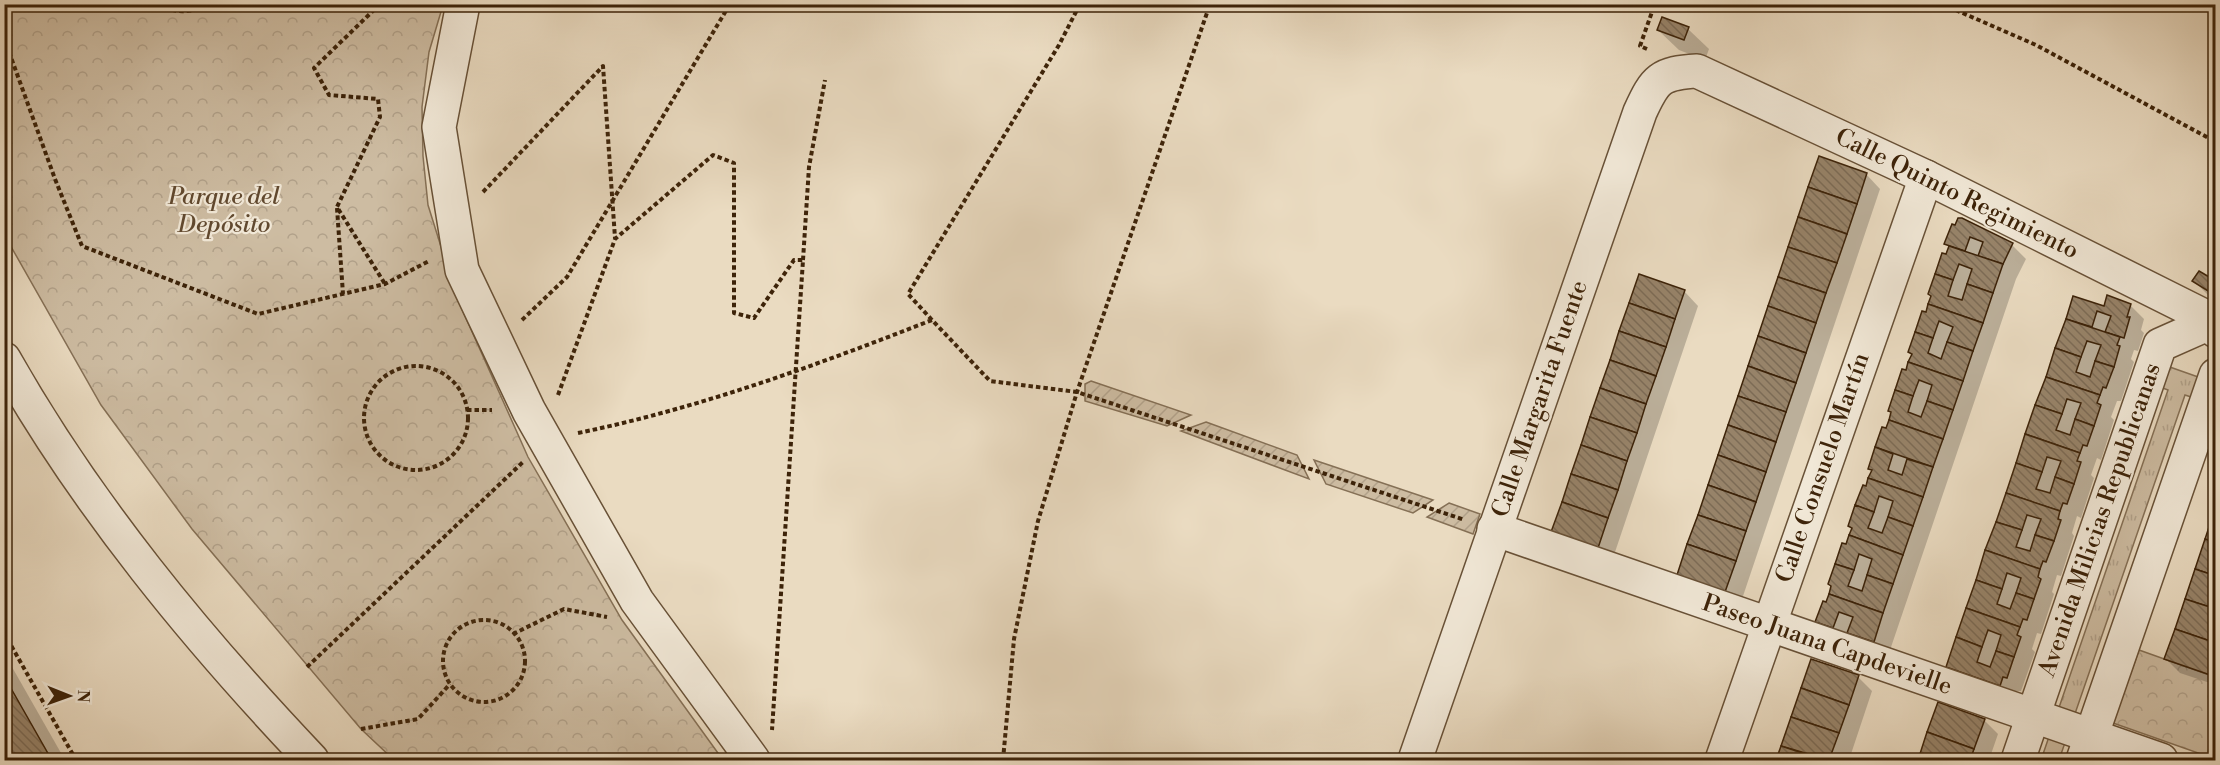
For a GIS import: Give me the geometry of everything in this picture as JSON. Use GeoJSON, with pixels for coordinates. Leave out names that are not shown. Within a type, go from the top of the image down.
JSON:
{"type":"FeatureCollection","features":[{"type":"Feature","properties":{"kind":"street"},"geometry":{"type":"LineString","coordinates":[[463,4],[439,127],[462,270],[529,411],[547,439],[637,601],[655,626],[762,749]]}},
{"type":"Feature","properties":{"kind":"street","name":"Calle Quinto Regimiento"},"geometry":{"type":"LineString","coordinates":[[1697,71],[1926,177],[2215,325]]}},
{"type":"Feature","properties":{"kind":"street","name":"Calle Margarita Fuente"},"geometry":{"type":"LineString","coordinates":[[1415,760],[1644,103],[1652,86],[1672,72],[1697,71]]}},
{"type":"Feature","properties":{"kind":"street","name":"Calle Consuelo Martín"},"geometry":{"type":"LineString","coordinates":[[1722,760],[1926,177]]}},
{"type":"Feature","properties":{"kind":"street","name":"Avenida Milicias Republicanas"},"geometry":{"type":"LineString","coordinates":[[2018,760],[2160,345],[2215,325]]}},
{"type":"Feature","properties":{"kind":"street"},"geometry":{"type":"LineString","coordinates":[[4,359],[32,408],[128,546],[252,697],[312,760]]}},
{"type":"Feature","properties":{"kind":"street"},"geometry":{"type":"LineString","coordinates":[[2087,748],[2216,375]]}},
{"type":"Feature","properties":{"kind":"street","name":"Paseo Juana Capdevielle"},"geometry":{"type":"LineString","coordinates":[[1494,529],[2033,716],[2087,748],[2161,760]]}},
{"type":"Feature","properties":{"kind":"path"},"geometry":{"type":"LineString","coordinates":[[158,4],[182,12],[199,10],[211,4]]}},
{"type":"Feature","properties":{"kind":"path"},"geometry":{"type":"LineString","coordinates":[[343,294],[337,207],[380,117],[378,99],[329,94],[314,68],[380,4]]}},
{"type":"Feature","properties":{"kind":"path"},"geometry":{"type":"LineString","coordinates":[[496,341],[505,336],[567,277],[730,4]]}},
{"type":"Feature","properties":{"kind":"path"},"geometry":{"type":"LineString","coordinates":[[1080,4],[1059,45],[908,294],[990,381],[1077,392],[1494,529]]}},
{"type":"Feature","properties":{"kind":"path"},"geometry":{"type":"LineString","coordinates":[[1003,760],[1014,639],[1038,521],[1077,392],[1210,4]]}},
{"type":"Feature","properties":{"kind":"path"},"geometry":{"type":"LineString","coordinates":[[1942,4],[2036,45],[2216,142]]}},
{"type":"Feature","properties":{"kind":"path"},"geometry":{"type":"LineString","coordinates":[[4,38],[82,246],[258,314],[386,284],[456,234],[603,66],[615,239],[583,335],[564,375],[547,439],[308,667]]}},
{"type":"Feature","properties":{"kind":"path"},"geometry":{"type":"LineString","coordinates":[[762,749],[809,167],[825,80]]}},
{"type":"Feature","properties":{"kind":"path"},"geometry":{"type":"LineString","coordinates":[[615,239],[713,155],[734,163],[734,314],[754,318],[794,260],[803,260]]}},
{"type":"Feature","properties":{"kind":"path"},"geometry":{"type":"LineString","coordinates":[[337,207],[386,284]]}},
{"type":"Feature","properties":{"kind":"path"},"geometry":{"type":"LineString","coordinates":[[547,439],[624,424],[794,373],[932,320]]}},
{"type":"Feature","properties":{"kind":"path"},"geometry":{"type":"LineString","coordinates":[[418,365],[448,376],[459,388],[466,403],[468,420],[465,435],[451,455],[430,468],[414,470],[391,463],[373,447],[366,432],[364,416],[375,386],[387,374],[402,368],[418,365]]}},
{"type":"Feature","properties":{"kind":"path"},"geometry":{"type":"LineString","coordinates":[[513,634],[564,609],[655,626]]}},
{"type":"Feature","properties":{"kind":"path"},"geometry":{"type":"LineString","coordinates":[[486,620],[498,623],[513,634],[523,650],[525,663],[522,676],[507,695],[495,701],[470,700],[459,694],[450,684],[445,673],[446,647],[461,627],[486,620]]}},
{"type":"Feature","properties":{"kind":"path"},"geometry":{"type":"LineString","coordinates":[[4,633],[76,760]]}},
{"type":"Feature","properties":{"kind":"path"},"geometry":{"type":"LineString","coordinates":[[361,729],[418,720],[450,684]]}},
{"type":"Feature","properties":{"kind":"green space","name":"Parque del Depósito"},"geometry":{"type":"Polygon","coordinates":[[[4,5],[443,5],[429,52],[422,107],[423,156],[428,205],[457,298],[528,457],[622,620],[723,760],[394,760],[361,729],[192,529],[101,405],[5,236],[4,5]]]}},
{"type":"Feature","properties":{"kind":"green space"},"geometry":{"type":"Polygon","coordinates":[[[2167,366],[2201,378],[2194,398],[2185,395],[2059,760],[2041,760],[2168,390],[2160,387],[2167,366]]]}},
{"type":"Feature","properties":{"kind":"green space"},"geometry":{"type":"Polygon","coordinates":[[[1091,381],[1191,415],[1167,426],[1085,401],[1085,384],[1091,381]]]}},
{"type":"Feature","properties":{"kind":"green space"},"geometry":{"type":"Polygon","coordinates":[[[1206,422],[1297,455],[1309,479],[1181,431],[1206,422]]]}},
{"type":"Feature","properties":{"kind":"green space"},"geometry":{"type":"Polygon","coordinates":[[[1314,460],[1433,500],[1413,513],[1326,484],[1314,460]]]}},
{"type":"Feature","properties":{"kind":"green space"},"geometry":{"type":"Polygon","coordinates":[[[1449,503],[1480,514],[1473,534],[1427,517],[1449,503]]]}},
{"type":"Feature","properties":{"kind":"green space"},"geometry":{"type":"Polygon","coordinates":[[[2139,650],[2215,677],[2215,759],[2113,723],[2139,650]]]}},
{"type":"Feature","properties":{"kind":"building"},"geometry":{"type":"Polygon","coordinates":[[[1662,17],[1689,27],[1684,40],[1657,30],[1662,17]]]}},
{"type":"Feature","properties":{"kind":"building"},"geometry":{"type":"Polygon","coordinates":[[[1819,156],[1867,173],[1857,204],[1808,187],[1819,156]]]}},
{"type":"Feature","properties":{"kind":"building"},"geometry":{"type":"Polygon","coordinates":[[[1808,187],[1857,204],[1847,234],[1798,217],[1808,187]]]}},
{"type":"Feature","properties":{"kind":"building"},"geometry":{"type":"Polygon","coordinates":[[[1798,217],[1847,234],[1837,263],[1788,247],[1798,217]]]}},
{"type":"Feature","properties":{"kind":"building"},"geometry":{"type":"Polygon","coordinates":[[[1958,218],[2013,243],[2003,264],[1978,256],[1983,242],[1970,237],[1965,251],[1944,244],[1952,224],[1955,225],[1958,218]]]}},
{"type":"Feature","properties":{"kind":"building"},"geometry":{"type":"Polygon","coordinates":[[[1949,246],[2003,264],[1993,293],[1967,284],[1972,269],[1959,264],[1953,280],[1935,274],[1942,253],[1946,254],[1949,246]]]}},
{"type":"Feature","properties":{"kind":"building"},"geometry":{"type":"Polygon","coordinates":[[[1788,247],[1837,263],[1826,293],[1778,277],[1788,247]]]}},
{"type":"Feature","properties":{"kind":"building"},"geometry":{"type":"Polygon","coordinates":[[[2199,271],[2216,281],[2216,296],[2192,281],[2199,271]]]}},
{"type":"Feature","properties":{"kind":"building"},"geometry":{"type":"Polygon","coordinates":[[[1639,274],[1685,290],[1675,319],[1629,303],[1639,274]]]}},
{"type":"Feature","properties":{"kind":"building"},"geometry":{"type":"Polygon","coordinates":[[[1935,274],[1953,280],[1948,296],[1962,300],[1967,284],[1993,293],[1983,323],[1928,304],[1931,296],[1928,294],[1935,274]]]}},
{"type":"Feature","properties":{"kind":"building"},"geometry":{"type":"Polygon","coordinates":[[[1778,277],[1826,293],[1816,323],[1768,306],[1778,277]]]}},
{"type":"Feature","properties":{"kind":"building"},"geometry":{"type":"Polygon","coordinates":[[[2107,295],[2131,304],[2124,338],[2105,332],[2111,316],[2097,311],[2092,327],[2066,319],[2073,296],[2104,306],[2107,295]]]}},
{"type":"Feature","properties":{"kind":"building"},"geometry":{"type":"Polygon","coordinates":[[[1629,303],[1675,319],[1666,347],[1619,331],[1629,303]]]}},
{"type":"Feature","properties":{"kind":"building"},"geometry":{"type":"Polygon","coordinates":[[[1928,304],[1983,323],[1973,351],[1947,342],[1953,327],[1939,321],[1933,338],[1915,332],[1922,311],[1926,312],[1928,304]]]}},
{"type":"Feature","properties":{"kind":"building"},"geometry":{"type":"Polygon","coordinates":[[[1768,306],[1816,323],[1806,353],[1758,336],[1768,306]]]}},
{"type":"Feature","properties":{"kind":"building"},"geometry":{"type":"Polygon","coordinates":[[[2066,319],[2120,337],[2114,367],[2095,361],[2101,345],[2087,341],[2081,357],[2055,348],[2066,319]]]}},
{"type":"Feature","properties":{"kind":"building"},"geometry":{"type":"Polygon","coordinates":[[[1619,331],[1666,347],[1656,376],[1610,360],[1619,331]]]}},
{"type":"Feature","properties":{"kind":"building"},"geometry":{"type":"Polygon","coordinates":[[[1915,332],[1933,338],[1928,353],[1941,359],[1947,342],[1973,351],[1963,381],[1908,362],[1912,354],[1908,352],[1915,332]]]}},
{"type":"Feature","properties":{"kind":"building"},"geometry":{"type":"Polygon","coordinates":[[[1758,336],[1806,353],[1796,383],[1748,366],[1758,336]]]}},
{"type":"Feature","properties":{"kind":"building"},"geometry":{"type":"Polygon","coordinates":[[[2055,348],[2081,357],[2076,372],[2090,377],[2095,361],[2114,367],[2106,388],[2103,387],[2100,395],[2046,377],[2055,348]]]}},
{"type":"Feature","properties":{"kind":"building"},"geometry":{"type":"Polygon","coordinates":[[[1610,360],[1656,376],[1646,404],[1600,388],[1610,360]]]}},
{"type":"Feature","properties":{"kind":"building"},"geometry":{"type":"Polygon","coordinates":[[[1908,362],[1963,381],[1953,410],[1927,401],[1932,385],[1919,380],[1913,396],[1895,390],[1902,369],[1906,370],[1908,362]]]}},
{"type":"Feature","properties":{"kind":"building"},"geometry":{"type":"Polygon","coordinates":[[[1748,366],[1796,383],[1786,412],[1738,396],[1748,366]]]}},
{"type":"Feature","properties":{"kind":"building"},"geometry":{"type":"Polygon","coordinates":[[[2046,377],[2100,395],[2097,403],[2101,405],[2094,426],[2075,419],[2081,403],[2067,399],[2062,414],[2035,405],[2046,377]]]}},
{"type":"Feature","properties":{"kind":"building"},"geometry":{"type":"Polygon","coordinates":[[[1600,388],[1646,404],[1637,433],[1590,417],[1600,388]]]}},
{"type":"Feature","properties":{"kind":"building"},"geometry":{"type":"Polygon","coordinates":[[[1895,390],[1913,396],[1908,412],[1921,417],[1927,401],[1953,410],[1943,439],[1889,420],[1891,412],[1888,411],[1895,390]]]}},
{"type":"Feature","properties":{"kind":"building"},"geometry":{"type":"Polygon","coordinates":[[[1738,396],[1786,412],[1776,442],[1728,425],[1738,396]]]}},
{"type":"Feature","properties":{"kind":"building"},"geometry":{"type":"Polygon","coordinates":[[[2035,405],[2062,414],[2056,430],[2070,435],[2075,419],[2094,426],[2087,446],[2083,445],[2080,453],[2025,434],[2035,405]]]}},
{"type":"Feature","properties":{"kind":"building"},"geometry":{"type":"Polygon","coordinates":[[[1590,417],[1637,433],[1627,461],[1581,445],[1590,417]]]}},
{"type":"Feature","properties":{"kind":"building"},"geometry":{"type":"Polygon","coordinates":[[[1889,420],[1943,439],[1933,467],[1875,447],[1882,427],[1886,428],[1889,420]]]}},
{"type":"Feature","properties":{"kind":"building"},"geometry":{"type":"Polygon","coordinates":[[[1728,425],[1776,442],[1766,472],[1718,455],[1728,425]]]}},
{"type":"Feature","properties":{"kind":"building"},"geometry":{"type":"Polygon","coordinates":[[[2025,434],[2080,453],[2077,461],[2081,462],[2074,484],[2055,477],[2061,461],[2047,457],[2042,472],[2016,463],[2025,434]]]}},
{"type":"Feature","properties":{"kind":"building"},"geometry":{"type":"Polygon","coordinates":[[[1581,445],[1627,461],[1618,490],[1571,474],[1581,445]]]}},
{"type":"Feature","properties":{"kind":"building"},"geometry":{"type":"Polygon","coordinates":[[[1875,447],[1893,454],[1888,470],[1902,475],[1907,459],[1933,467],[1923,497],[1868,478],[1872,470],[1868,469],[1875,447]]]}},
{"type":"Feature","properties":{"kind":"building"},"geometry":{"type":"Polygon","coordinates":[[[1718,455],[1766,472],[1756,502],[1708,485],[1718,455]]]}},
{"type":"Feature","properties":{"kind":"building"},"geometry":{"type":"Polygon","coordinates":[[[2016,463],[2042,472],[2036,489],[2050,493],[2055,477],[2074,484],[2067,504],[2063,503],[2060,511],[2006,493],[2016,463]]]}},
{"type":"Feature","properties":{"kind":"building"},"geometry":{"type":"Polygon","coordinates":[[[1571,474],[1618,490],[1608,518],[1562,502],[1571,474]]]}},
{"type":"Feature","properties":{"kind":"building"},"geometry":{"type":"Polygon","coordinates":[[[1868,478],[1923,497],[1913,526],[1888,517],[1893,501],[1879,496],[1874,512],[1855,505],[1868,478]]]}},
{"type":"Feature","properties":{"kind":"building"},"geometry":{"type":"Polygon","coordinates":[[[1708,485],[1756,502],[1746,531],[1698,515],[1708,485]]]}},
{"type":"Feature","properties":{"kind":"building"},"geometry":{"type":"Polygon","coordinates":[[[2006,493],[2060,511],[2058,519],[2061,520],[2054,541],[2035,535],[2041,519],[2027,515],[2022,530],[1996,522],[2006,493]]]}},
{"type":"Feature","properties":{"kind":"building"},"geometry":{"type":"Polygon","coordinates":[[[1562,502],[1608,518],[1598,548],[1551,532],[1562,502]]]}},
{"type":"Feature","properties":{"kind":"building"},"geometry":{"type":"Polygon","coordinates":[[[1855,505],[1874,512],[1868,528],[1882,533],[1888,517],[1913,526],[1903,555],[1849,535],[1852,528],[1848,526],[1855,505]]]}},
{"type":"Feature","properties":{"kind":"building"},"geometry":{"type":"Polygon","coordinates":[[[2216,509],[2216,543],[2205,539],[2216,509]]]}},
{"type":"Feature","properties":{"kind":"building"},"geometry":{"type":"Polygon","coordinates":[[[1698,515],[1746,531],[1736,561],[1687,544],[1698,515]]]}},
{"type":"Feature","properties":{"kind":"building"},"geometry":{"type":"Polygon","coordinates":[[[1996,522],[2022,530],[2016,547],[2030,551],[2035,535],[2054,541],[2046,562],[2043,561],[2040,569],[1985,550],[1996,522]]]}},
{"type":"Feature","properties":{"kind":"building"},"geometry":{"type":"Polygon","coordinates":[[[1849,535],[1903,555],[1893,584],[1867,575],[1872,559],[1859,554],[1854,570],[1835,564],[1842,543],[1846,544],[1849,535]]]}},
{"type":"Feature","properties":{"kind":"building"},"geometry":{"type":"Polygon","coordinates":[[[2205,539],[2216,543],[2216,576],[2195,569],[2205,539]]]}},
{"type":"Feature","properties":{"kind":"building"},"geometry":{"type":"Polygon","coordinates":[[[1687,544],[1736,561],[1725,592],[1677,575],[1687,544]]]}},
{"type":"Feature","properties":{"kind":"building"},"geometry":{"type":"Polygon","coordinates":[[[1985,550],[2040,569],[2038,577],[2041,579],[2034,599],[2016,593],[2021,578],[2007,573],[2002,589],[1976,580],[1985,550]]]}},
{"type":"Feature","properties":{"kind":"building"},"geometry":{"type":"Polygon","coordinates":[[[1835,564],[1854,570],[1848,586],[1862,591],[1867,575],[1893,584],[1883,613],[1829,594],[1831,586],[1828,584],[1835,564]]]}},
{"type":"Feature","properties":{"kind":"building"},"geometry":{"type":"Polygon","coordinates":[[[2195,569],[2216,576],[2216,609],[2185,599],[2195,569]]]}},
{"type":"Feature","properties":{"kind":"building"},"geometry":{"type":"Polygon","coordinates":[[[1976,580],[2002,589],[1997,604],[2010,609],[2016,593],[2034,599],[2027,620],[2023,619],[2020,627],[1966,608],[1976,580]]]}},
{"type":"Feature","properties":{"kind":"building"},"geometry":{"type":"Polygon","coordinates":[[[1829,594],[1883,613],[1874,642],[1847,633],[1853,617],[1839,612],[1833,628],[1815,622],[1823,601],[1826,602],[1829,594]]]}},
{"type":"Feature","properties":{"kind":"building"},"geometry":{"type":"Polygon","coordinates":[[[2185,599],[2216,609],[2216,643],[2175,629],[2185,599]]]}},
{"type":"Feature","properties":{"kind":"building"},"geometry":{"type":"Polygon","coordinates":[[[1966,608],[2020,627],[2017,635],[2021,637],[2014,657],[1996,651],[2001,635],[1988,630],[1982,647],[1956,637],[1966,608]]]}},
{"type":"Feature","properties":{"kind":"building"},"geometry":{"type":"Polygon","coordinates":[[[2175,629],[2216,643],[2216,677],[2164,659],[2175,629]]]}},
{"type":"Feature","properties":{"kind":"building"},"geometry":{"type":"Polygon","coordinates":[[[1956,637],[1982,647],[1977,662],[1990,667],[1996,651],[2014,657],[2007,678],[2003,677],[2000,686],[1946,667],[1956,637]]]}},
{"type":"Feature","properties":{"kind":"building"},"geometry":{"type":"Polygon","coordinates":[[[1811,659],[1859,675],[1849,705],[1801,688],[1811,659]]]}},
{"type":"Feature","properties":{"kind":"building"},"geometry":{"type":"Polygon","coordinates":[[[4,676],[50,757],[45,760],[4,760],[4,676]]]}},
{"type":"Feature","properties":{"kind":"building"},"geometry":{"type":"Polygon","coordinates":[[[1801,688],[1849,705],[1839,733],[1791,717],[1801,688]]]}},
{"type":"Feature","properties":{"kind":"building"},"geometry":{"type":"Polygon","coordinates":[[[1938,702],[1985,719],[1974,749],[1927,732],[1938,702]]]}},
{"type":"Feature","properties":{"kind":"building"},"geometry":{"type":"Polygon","coordinates":[[[1791,717],[1839,733],[1829,760],[1781,746],[1791,717]]]}},
{"type":"Feature","properties":{"kind":"building"},"geometry":{"type":"Polygon","coordinates":[[[1927,732],[1974,749],[1970,760],[1918,760],[1927,732]]]}},
{"type":"Feature","properties":{"kind":"building"},"geometry":{"type":"Polygon","coordinates":[[[1781,746],[1824,760],[1776,760],[1781,746]]]}}]}
